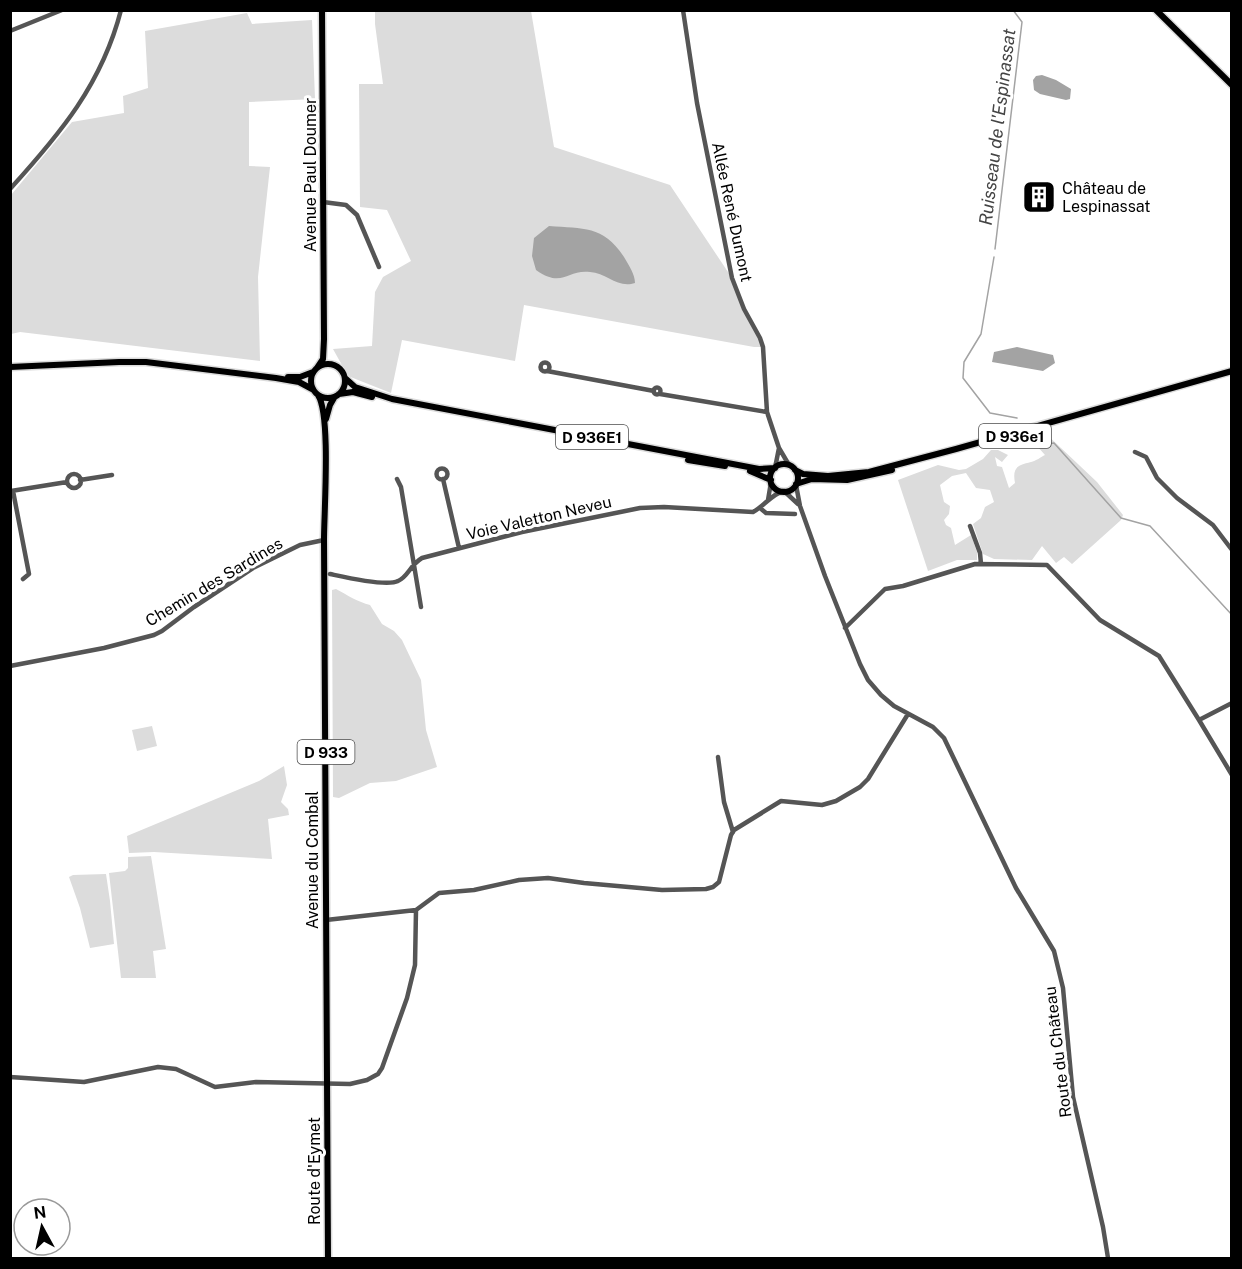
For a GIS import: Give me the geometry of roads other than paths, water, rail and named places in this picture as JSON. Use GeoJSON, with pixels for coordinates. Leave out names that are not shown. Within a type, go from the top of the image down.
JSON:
{"type":"FeatureCollection","features":[{"type":"Feature","properties":{"kind":"main road","name":"Avenue Paul Doumer"},"geometry":{"type":"LineString","coordinates":[[322,10],[324,339]]}},
{"type":"Feature","properties":{"kind":"main road"},"geometry":{"type":"LineString","coordinates":[[1156,10],[1232,85]]}},
{"type":"Feature","properties":{"kind":"main road"},"geometry":{"type":"LineString","coordinates":[[10,368],[146,362],[299,382],[327,399],[338,396],[344,387],[345,378],[329,358],[324,339]]}},
{"type":"Feature","properties":{"kind":"main road"},"geometry":{"type":"LineString","coordinates":[[312,389],[311,377],[323,359],[324,339]]}},
{"type":"Feature","properties":{"kind":"main road"},"geometry":{"type":"LineString","coordinates":[[276,378],[300,377],[326,364],[335,365]]}},
{"type":"Feature","properties":{"kind":"main road","name":"D 936e1"},"geometry":{"type":"LineString","coordinates":[[792,467],[803,474],[828,476],[869,472],[1232,373]]}},
{"type":"Feature","properties":{"kind":"main road","name":"D 936e1"},"geometry":{"type":"LineString","coordinates":[[796,485],[812,479],[848,480],[870,476],[1232,373]]}},
{"type":"Feature","properties":{"kind":"main road","name":"D 936E1"},"geometry":{"type":"LineString","coordinates":[[345,378],[356,387],[392,399],[759,469],[775,468]]}},
{"type":"Feature","properties":{"kind":"main road","name":"D 936E1"},"geometry":{"type":"LineString","coordinates":[[338,396],[353,392],[627,448]]}},
{"type":"Feature","properties":{"kind":"main road","name":"D 933"},"geometry":{"type":"LineString","coordinates":[[318,395],[325,422]]}},
{"type":"Feature","properties":{"kind":"main road","name":"D 933"},"geometry":{"type":"LineString","coordinates":[[325,422],[330,405],[338,396]]}},
{"type":"Feature","properties":{"kind":"main road","name":"Avenue du Combal"},"geometry":{"type":"LineString","coordinates":[[325,422],[327,1083]]}},
{"type":"Feature","properties":{"kind":"main road","name":"D 936e1"},"geometry":{"type":"LineString","coordinates":[[627,448],[758,473],[771,481]]}},
{"type":"Feature","properties":{"kind":"main road"},"geometry":{"type":"LineString","coordinates":[[782,465],[792,467],[798,477],[796,485],[791,490],[776,489],[771,481],[775,468],[782,465]]}},
{"type":"Feature","properties":{"kind":"main road","name":"Route d'Eymet"},"geometry":{"type":"LineString","coordinates":[[327,1083],[328,1258]]}},
{"type":"Feature","properties":{"kind":"street"},"geometry":{"type":"LineString","coordinates":[[10,31],[62,10]]}},
{"type":"Feature","properties":{"kind":"street"},"geometry":{"type":"LineString","coordinates":[[10,189],[66,125],[84,98],[102,63],[121,10]]}},
{"type":"Feature","properties":{"kind":"street","name":"Allée René Dumont"},"geometry":{"type":"LineString","coordinates":[[683,10],[697,103],[732,278],[763,347],[767,412],[779,448],[792,467]]}},
{"type":"Feature","properties":{"kind":"street"},"geometry":{"type":"LineString","coordinates":[[323,202],[346,205],[357,215],[379,267]]}},
{"type":"Feature","properties":{"kind":"street"},"geometry":{"type":"LineString","coordinates":[[547,371],[654,391],[657,387],[660,388],[660,393],[767,412]]}},
{"type":"Feature","properties":{"kind":"street","name":"Allée René Dumont"},"geometry":{"type":"LineString","coordinates":[[775,468],[779,448]]}},
{"type":"Feature","properties":{"kind":"street"},"geometry":{"type":"LineString","coordinates":[[1135,452],[1146,457],[1157,478],[1177,498],[1213,525],[1232,550]]}},
{"type":"Feature","properties":{"kind":"street"},"geometry":{"type":"LineString","coordinates":[[67,482],[74,474],[81,480],[112,475]]}},
{"type":"Feature","properties":{"kind":"street"},"geometry":{"type":"LineString","coordinates":[[398,479],[421,607]]}},
{"type":"Feature","properties":{"kind":"street"},"geometry":{"type":"LineString","coordinates":[[443,479],[459,548]]}},
{"type":"Feature","properties":{"kind":"street"},"geometry":{"type":"LineString","coordinates":[[67,482],[70,487],[76,487],[81,480]]}},
{"type":"Feature","properties":{"kind":"street"},"geometry":{"type":"LineString","coordinates":[[768,500],[771,481]]}},
{"type":"Feature","properties":{"kind":"street"},"geometry":{"type":"LineString","coordinates":[[23,579],[29,574],[12,491],[67,482]]}},
{"type":"Feature","properties":{"kind":"street","name":"Route du Château"},"geometry":{"type":"LineString","coordinates":[[796,485],[800,506],[845,628],[868,680],[894,706],[933,727],[944,738],[1016,888],[1054,951],[1060,970],[1073,1097],[1108,1258]]}},
{"type":"Feature","properties":{"kind":"street"},"geometry":{"type":"LineString","coordinates":[[760,508],[768,500],[784,491],[800,506]]}},
{"type":"Feature","properties":{"kind":"street","name":"Voie Valetton Neveu"},"geometry":{"type":"LineString","coordinates":[[332,574],[382,582],[397,582],[404,578],[413,563],[422,558],[522,531],[640,508],[664,507],[744,512],[753,512],[760,508],[766,513],[795,514]]}},
{"type":"Feature","properties":{"kind":"street"},"geometry":{"type":"LineString","coordinates":[[970,526],[980,553],[981,564]]}},
{"type":"Feature","properties":{"kind":"street","name":"Chemin des Sardines"},"geometry":{"type":"LineString","coordinates":[[10,666],[104,648],[162,631],[253,568],[300,545],[324,540]]}},
{"type":"Feature","properties":{"kind":"street"},"geometry":{"type":"LineString","coordinates":[[845,628],[885,589],[903,586],[966,566],[981,564],[1047,566],[1100,620],[1159,656],[1232,775]]}},
{"type":"Feature","properties":{"kind":"street"},"geometry":{"type":"LineString","coordinates":[[1199,720],[1232,703]]}},
{"type":"Feature","properties":{"kind":"street"},"geometry":{"type":"LineString","coordinates":[[733,832],[781,801],[822,805],[836,801],[861,787],[908,714]]}},
{"type":"Feature","properties":{"kind":"street"},"geometry":{"type":"LineString","coordinates":[[326,920],[416,910],[439,893],[474,890],[519,880],[548,878],[662,890],[713,887],[719,882],[733,832],[723,802],[718,757]]}},
{"type":"Feature","properties":{"kind":"street"},"geometry":{"type":"LineString","coordinates":[[10,1077],[84,1082],[158,1067],[176,1069],[215,1087],[247,1082],[359,1083],[378,1074],[382,1068],[407,998],[415,965],[416,910]]}},
{"type":"Feature","properties":{"kind":"waterway","name":"Ruisseau de l'Espinassat"},"geometry":{"type":"LineString","coordinates":[[995,249],[1022,22],[1013,10]]}},
{"type":"Feature","properties":{"kind":"waterway","name":"Ruisseau de l'Espinassat"},"geometry":{"type":"LineString","coordinates":[[994,257],[981,334],[964,362],[963,378],[990,413],[1017,418]]}},
{"type":"Feature","properties":{"kind":"waterway","name":"Ruisseau de l'Espinassat"},"geometry":{"type":"LineString","coordinates":[[1043,440],[1047,444],[1054,443],[1121,518],[1150,526],[1232,615]]}},
{"type":"Feature","properties":{"kind":"place","name":"Château de Lespinassat"},"geometry":{"type":"Point","coordinates":[1039,197]}}]}
